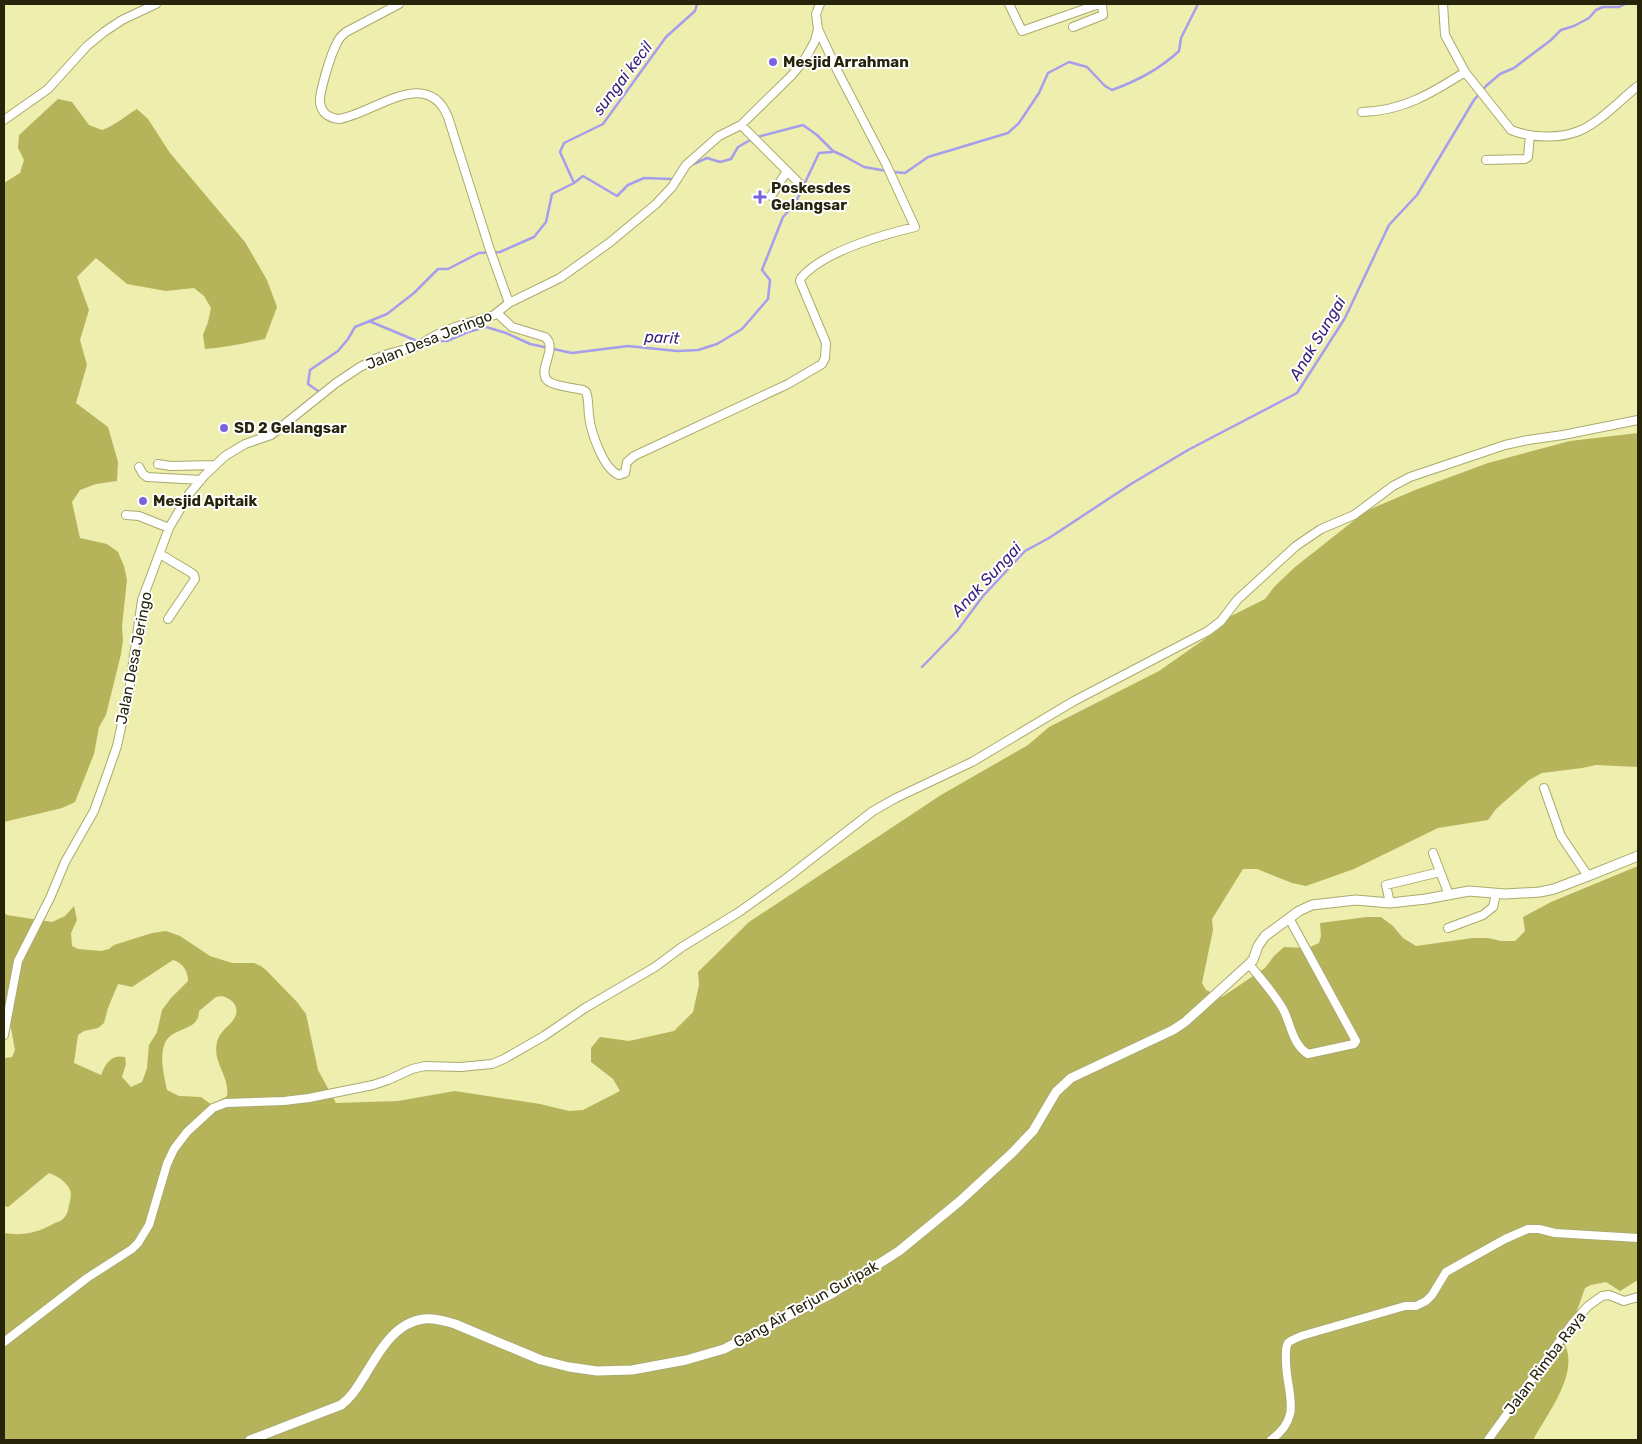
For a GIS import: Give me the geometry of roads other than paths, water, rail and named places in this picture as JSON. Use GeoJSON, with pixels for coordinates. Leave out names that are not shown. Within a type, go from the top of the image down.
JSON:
{"type":"FeatureCollection","features":[{"type":"Feature","properties":{"kind":"street"},"geometry":{"type":"LineString","coordinates":[[4,120],[48,89],[86,46],[104,32],[122,20],[156,4]]}},
{"type":"Feature","properties":{"kind":"street"},"geometry":{"type":"LineString","coordinates":[[399,4],[346,32],[339,39],[334,48],[320,96],[322,108],[327,115],[339,119],[410,93],[421,93],[435,99],[443,107],[448,117],[489,247],[509,303]]}},
{"type":"Feature","properties":{"kind":"street","name":"Jalan Desa Jeringo"},"geometry":{"type":"LineString","coordinates":[[4,1035],[18,962],[50,898],[65,862],[94,810],[117,746],[130,691],[142,600],[169,528],[185,501],[207,473],[237,448],[271,435],[336,383],[368,363],[391,353],[418,346],[455,327],[497,313],[509,303],[556,281],[594,255],[656,204],[672,187],[686,165],[719,136],[741,125],[801,64],[812,48],[818,29],[816,14],[820,4]]}},
{"type":"Feature","properties":{"kind":"street"},"geometry":{"type":"LineString","coordinates":[[1010,4],[1022,31],[1100,4],[1103,15],[1073,27]]}},
{"type":"Feature","properties":{"kind":"street"},"geometry":{"type":"LineString","coordinates":[[1443,4],[1445,34],[1465,72],[1510,130],[1530,135],[1561,135],[1580,130],[1599,118],[1638,86]]}},
{"type":"Feature","properties":{"kind":"street"},"geometry":{"type":"LineString","coordinates":[[497,313],[506,324],[546,338],[550,348],[545,371],[546,378],[551,383],[586,392],[590,424],[596,441],[609,466],[619,475],[625,473],[627,462],[632,457],[799,378],[822,364],[826,358],[826,343],[805,294],[801,278],[814,267],[836,254],[888,234],[915,227],[886,164],[818,29]]}},
{"type":"Feature","properties":{"kind":"street"},"geometry":{"type":"LineString","coordinates":[[1362,112],[1389,110],[1444,87],[1465,72]]}},
{"type":"Feature","properties":{"kind":"street"},"geometry":{"type":"LineString","coordinates":[[741,125],[806,190]]}},
{"type":"Feature","properties":{"kind":"street"},"geometry":{"type":"LineString","coordinates":[[1486,160],[1525,159],[1528,156],[1530,135]]}},
{"type":"Feature","properties":{"kind":"street"},"geometry":{"type":"LineString","coordinates":[[770,196],[787,171]]}},
{"type":"Feature","properties":{"kind":"street"},"geometry":{"type":"LineString","coordinates":[[4,1342],[87,1278],[132,1249],[138,1243],[149,1225],[167,1164],[174,1149],[187,1132],[213,1108],[226,1103],[309,1098],[365,1087],[388,1080],[412,1069],[426,1066],[492,1064],[655,966],[739,912],[873,811],[972,762],[1074,701],[1208,631],[1221,622],[1237,600],[1296,546],[1321,529],[1354,515],[1393,486],[1436,467],[1505,445],[1638,420]]}},
{"type":"Feature","properties":{"kind":"street"},"geometry":{"type":"LineString","coordinates":[[158,464],[207,473]]}},
{"type":"Feature","properties":{"kind":"street"},"geometry":{"type":"LineString","coordinates":[[139,467],[147,477],[207,473]]}},
{"type":"Feature","properties":{"kind":"street"},"geometry":{"type":"LineString","coordinates":[[126,515],[139,516],[169,528]]}},
{"type":"Feature","properties":{"kind":"street"},"geometry":{"type":"LineString","coordinates":[[160,554],[190,572],[195,579],[168,620]]}},
{"type":"Feature","properties":{"kind":"street"},"geometry":{"type":"LineString","coordinates":[[1544,788],[1563,841],[1588,876]]}},
{"type":"Feature","properties":{"kind":"street"},"geometry":{"type":"LineString","coordinates":[[1433,853],[1449,895]]}},
{"type":"Feature","properties":{"kind":"street","name":"Gang Air Terjun Guripak"},"geometry":{"type":"LineString","coordinates":[[250,1440],[341,1405],[350,1398],[383,1346],[392,1336],[407,1324],[424,1319],[440,1320],[455,1324],[541,1360],[597,1371],[632,1370],[686,1360],[724,1349],[815,1303],[900,1251],[960,1201],[1012,1153],[1033,1131],[1056,1092],[1071,1078],[1173,1030],[1184,1022],[1253,960],[1262,941],[1299,911],[1312,904],[1356,900],[1390,903],[1479,891],[1496,894],[1540,892],[1588,876],[1638,856]]}},
{"type":"Feature","properties":{"kind":"street"},"geometry":{"type":"LineString","coordinates":[[1390,903],[1386,885],[1440,872]]}},
{"type":"Feature","properties":{"kind":"street"},"geometry":{"type":"LineString","coordinates":[[1448,928],[1483,915],[1493,906],[1496,894]]}},
{"type":"Feature","properties":{"kind":"street"},"geometry":{"type":"LineString","coordinates":[[1249,964],[1279,1004],[1288,1018],[1294,1038],[1308,1054],[1354,1044],[1356,1041],[1289,918]]}},
{"type":"Feature","properties":{"kind":"street"},"geometry":{"type":"LineString","coordinates":[[1271,1440],[1288,1423],[1291,1399],[1286,1364],[1286,1348],[1290,1342],[1301,1336],[1405,1306],[1416,1306],[1432,1295],[1446,1272],[1505,1239],[1528,1229],[1539,1229],[1555,1233],[1638,1238]]}},
{"type":"Feature","properties":{"kind":"street","name":"Jalan Rimba Raya"},"geometry":{"type":"LineString","coordinates":[[1488,1440],[1582,1311],[1602,1296],[1609,1295],[1624,1301],[1638,1298]]}},
{"type":"Feature","properties":{"kind":"waterway","name":"sungai kecil"},"geometry":{"type":"LineString","coordinates":[[574,183],[560,152],[564,143],[603,124],[666,37],[695,11],[697,4]]}},
{"type":"Feature","properties":{"kind":"waterway"},"geometry":{"type":"LineString","coordinates":[[893,172],[905,173],[928,157],[1008,133],[1019,123],[1039,93],[1048,73],[1069,62],[1087,67],[1105,86],[1112,90],[1147,74],[1164,64],[1179,51],[1181,38],[1198,4]]}},
{"type":"Feature","properties":{"kind":"waterway","name":"Anak Sungai"},"geometry":{"type":"LineString","coordinates":[[922,667],[957,631],[983,596],[1025,551],[1049,538],[1131,484],[1188,450],[1297,393],[1345,318],[1389,225],[1417,195],[1474,100],[1500,74],[1514,68],[1561,30],[1589,18],[1596,10],[1603,7],[1619,7],[1625,4]]}},
{"type":"Feature","properties":{"kind":"waterway"},"geometry":{"type":"LineString","coordinates":[[757,137],[803,125],[817,135],[833,151],[864,167],[887,171]]}},
{"type":"Feature","properties":{"kind":"waterway"},"geometry":{"type":"LineString","coordinates":[[689,166],[707,158],[720,162],[731,159],[738,147],[752,139]]}},
{"type":"Feature","properties":{"kind":"waterway","name":"parit"},"geometry":{"type":"LineString","coordinates":[[431,341],[447,341],[486,327],[506,333],[530,344],[572,353],[628,346],[677,351],[698,350],[717,344],[742,329],[768,299],[770,280],[762,270],[783,217],[795,204],[819,153],[832,152]]}},
{"type":"Feature","properties":{"kind":"waterway"},"geometry":{"type":"LineString","coordinates":[[321,393],[308,384],[310,370],[338,351],[355,327],[387,314],[414,293],[438,269],[448,269],[479,253],[500,252],[534,237],[546,222],[552,194],[574,183],[583,176],[617,196],[628,185],[644,178],[673,179]]}},
{"type":"Feature","properties":{"kind":"waterway","name":"parit"},"geometry":{"type":"LineString","coordinates":[[369,321],[421,341]]}},
{"type":"Feature","properties":{"kind":"place","name":"Mesjid Arrahman"},"geometry":{"type":"Point","coordinates":[773,62]}},
{"type":"Feature","properties":{"kind":"place","name":"Poskesdes Gelangsar"},"geometry":{"type":"Point","coordinates":[760,197]}},
{"type":"Feature","properties":{"kind":"place","name":"SD 2 Gelangsar"},"geometry":{"type":"Point","coordinates":[224,428]}},
{"type":"Feature","properties":{"kind":"place","name":"Mesjid Apitaik"},"geometry":{"type":"Point","coordinates":[143,501]}}]}
